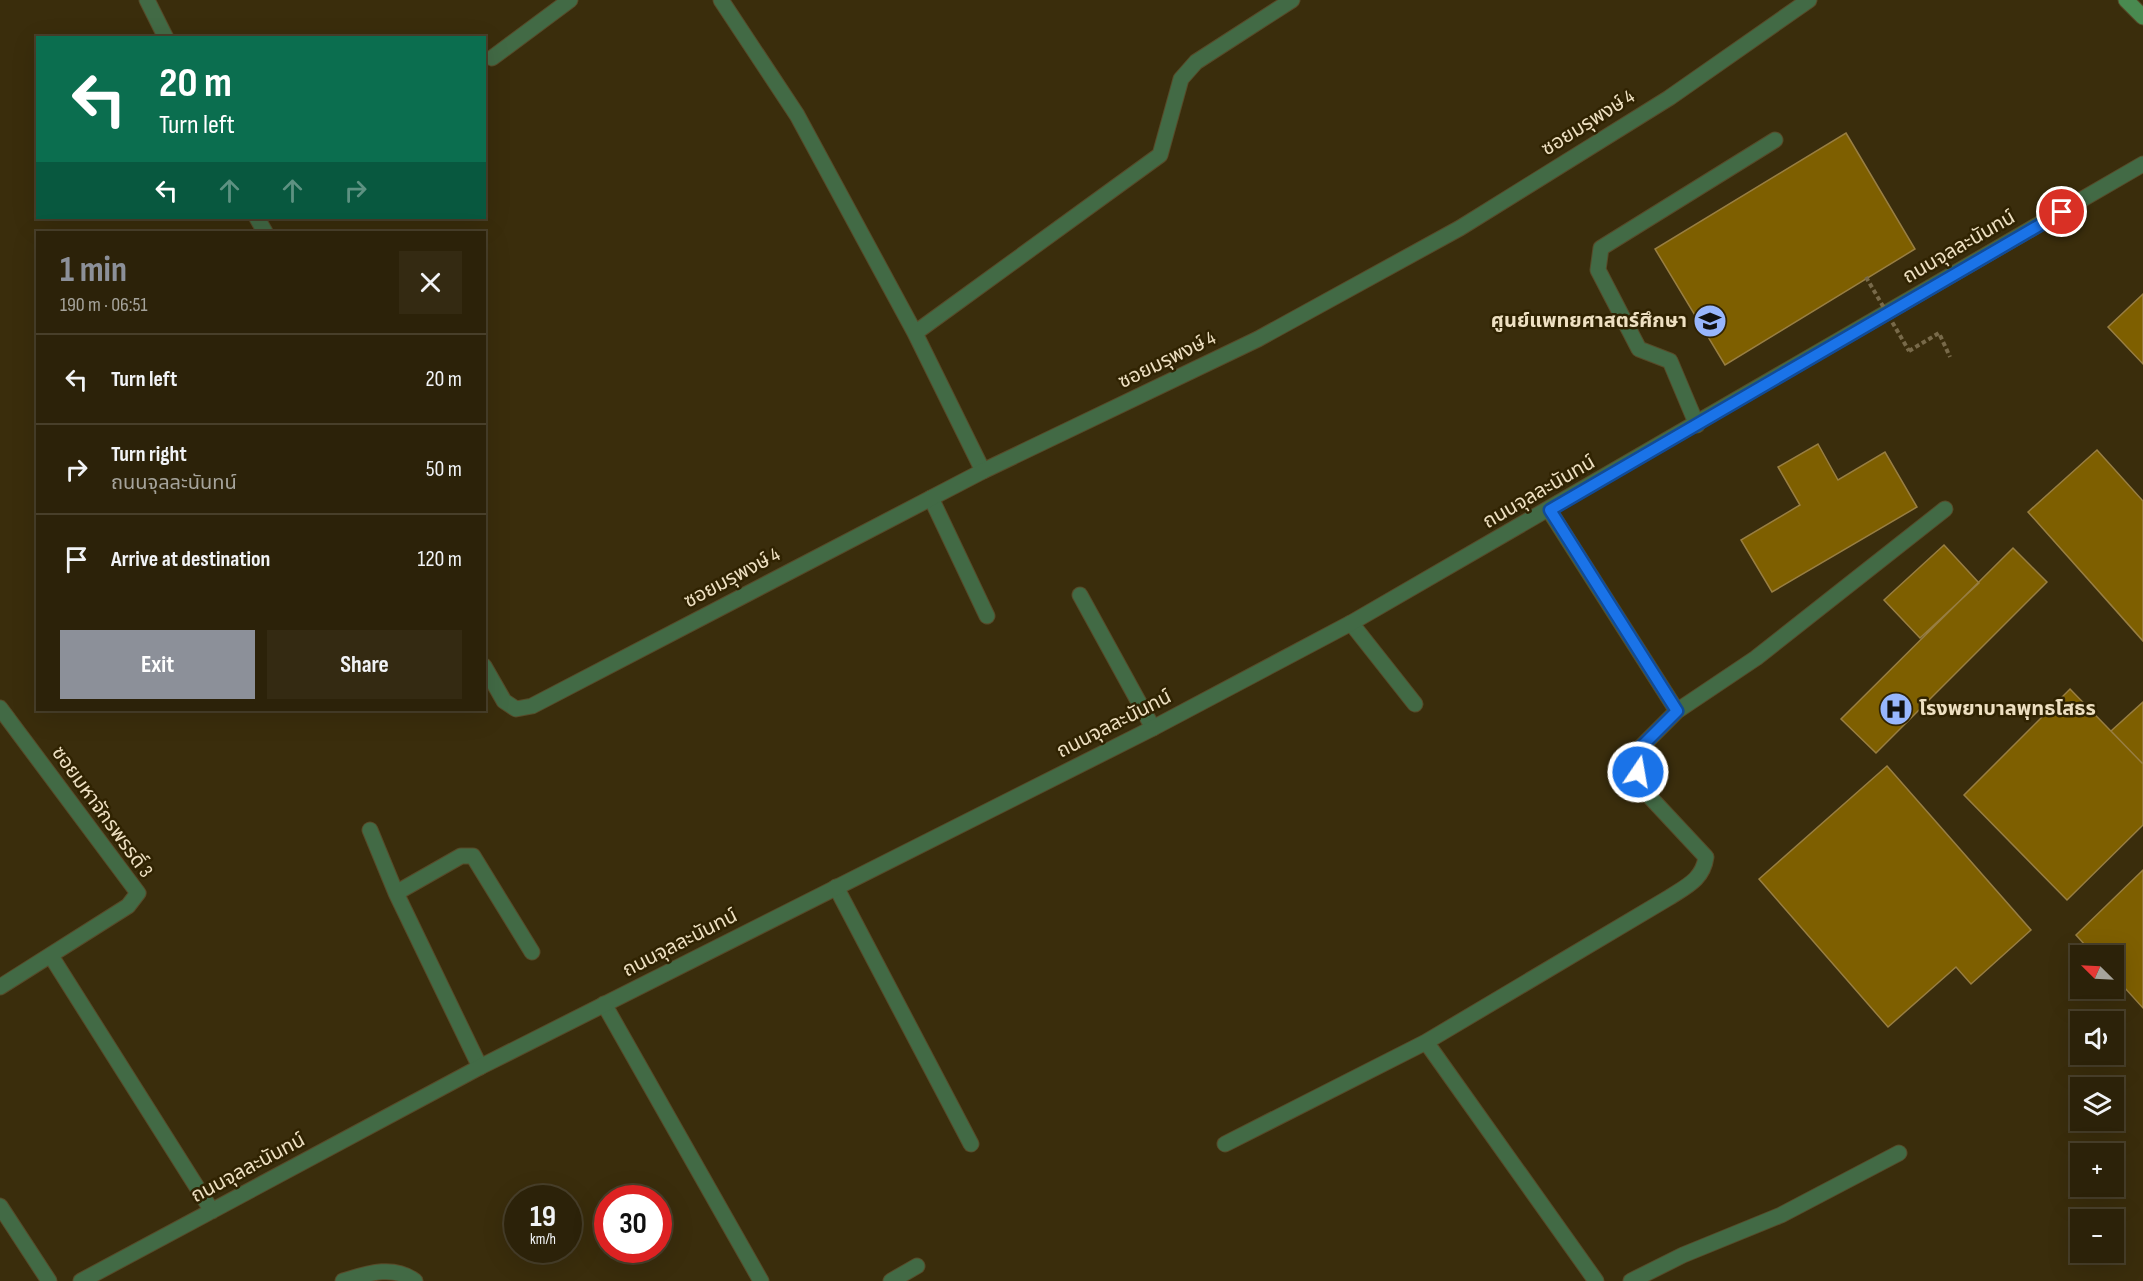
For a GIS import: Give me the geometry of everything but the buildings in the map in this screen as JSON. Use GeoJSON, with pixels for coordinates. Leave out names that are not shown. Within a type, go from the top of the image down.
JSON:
{"type":"FeatureCollection","features":[{"type":"Feature","properties":{"kind":"main road"},"geometry":{"type":"LineString","coordinates":[[2126,0],[2143,17]]}},
{"type":"Feature","properties":{"kind":"street"},"geometry":{"type":"LineString","coordinates":[[147,0],[165,36]]}},
{"type":"Feature","properties":{"kind":"street"},"geometry":{"type":"LineString","coordinates":[[492,58],[570,0]]}},
{"type":"Feature","properties":{"kind":"street"},"geometry":{"type":"LineString","coordinates":[[721,0],[797,115],[915,333],[983,471]]}},
{"type":"Feature","properties":{"kind":"street"},"geometry":{"type":"LineString","coordinates":[[915,333],[1160,154],[1185,72],[1196,62],[1292,0]]}},
{"type":"Feature","properties":{"kind":"street","name":"ซอยมรุพงษ์ 4"},"geometry":{"type":"LineString","coordinates":[[486,670],[504,701],[516,709],[532,706],[983,471],[1258,339],[1460,228],[1669,98],[1809,0]]}},
{"type":"Feature","properties":{"kind":"street"},"geometry":{"type":"LineString","coordinates":[[1697,425],[1670,361],[1639,349],[1598,270],[1601,248],[1775,140]]}},
{"type":"Feature","properties":{"kind":"street","name":"ถนนจุลละนันทน์"},"geometry":{"type":"LineString","coordinates":[[81,1281],[480,1067],[1153,728],[1351,623],[1697,425],[2143,164]]}},
{"type":"Feature","properties":{"kind":"street"},"geometry":{"type":"LineString","coordinates":[[931,498],[987,616]]}},
{"type":"Feature","properties":{"kind":"street"},"geometry":{"type":"LineString","coordinates":[[1225,1144],[1426,1042],[1698,878],[1704,869],[1706,857],[1650,797],[1638,772],[1638,750],[1677,711],[1756,658],[1945,509]]}},
{"type":"Feature","properties":{"kind":"street"},"geometry":{"type":"LineString","coordinates":[[1550,510],[1677,711]]}},
{"type":"Feature","properties":{"kind":"street"},"geometry":{"type":"LineString","coordinates":[[1080,595],[1153,728]]}},
{"type":"Feature","properties":{"kind":"street"},"geometry":{"type":"LineString","coordinates":[[1351,623],[1415,704]]}},
{"type":"Feature","properties":{"kind":"street","name":"ซอยมหาจักรพรรดิ์ 3"},"geometry":{"type":"LineString","coordinates":[[0,708],[137,890],[128,906],[0,987]]}},
{"type":"Feature","properties":{"kind":"street"},"geometry":{"type":"LineString","coordinates":[[370,830],[396,893],[480,1067]]}},
{"type":"Feature","properties":{"kind":"street"},"geometry":{"type":"LineString","coordinates":[[396,893],[461,856],[473,856],[532,951]]}},
{"type":"Feature","properties":{"kind":"street"},"geometry":{"type":"LineString","coordinates":[[836,887],[971,1144]]}},
{"type":"Feature","properties":{"kind":"street"},"geometry":{"type":"LineString","coordinates":[[51,956],[212,1212]]}},
{"type":"Feature","properties":{"kind":"street"},"geometry":{"type":"LineString","coordinates":[[604,1004],[761,1281]]}},
{"type":"Feature","properties":{"kind":"street"},"geometry":{"type":"LineString","coordinates":[[1426,1042],[1596,1281]]}},
{"type":"Feature","properties":{"kind":"street"},"geometry":{"type":"LineString","coordinates":[[1631,1281],[1683,1255],[1781,1215],[1899,1153]]}},
{"type":"Feature","properties":{"kind":"street"},"geometry":{"type":"LineString","coordinates":[[0,1206],[49,1281]]}},
{"type":"Feature","properties":{"kind":"street"},"geometry":{"type":"LineString","coordinates":[[891,1281],[917,1266]]}},
{"type":"Feature","properties":{"kind":"street"},"geometry":{"type":"LineString","coordinates":[[343,1281],[376,1271],[400,1273],[415,1281]]}},
{"type":"Feature","properties":{"kind":"path"},"geometry":{"type":"LineString","coordinates":[[1866,277],[1909,351],[1939,333],[1950,357]]}},
{"type":"Feature","properties":{"kind":"place","name":"ศูนย์แพทยศาสตร์ศึกษา"},"geometry":{"type":"Point","coordinates":[1710,321]}},
{"type":"Feature","properties":{"kind":"place","name":"โรงพยาบาลพุทธโสธร"},"geometry":{"type":"Point","coordinates":[1896,709]}},
{"type":"Feature","properties":{"kind":"route"},"geometry":{"type":"LineString","coordinates":[[1638,772],[1638,750],[1677,711],[1550,510],[2062,212]]}}]}
